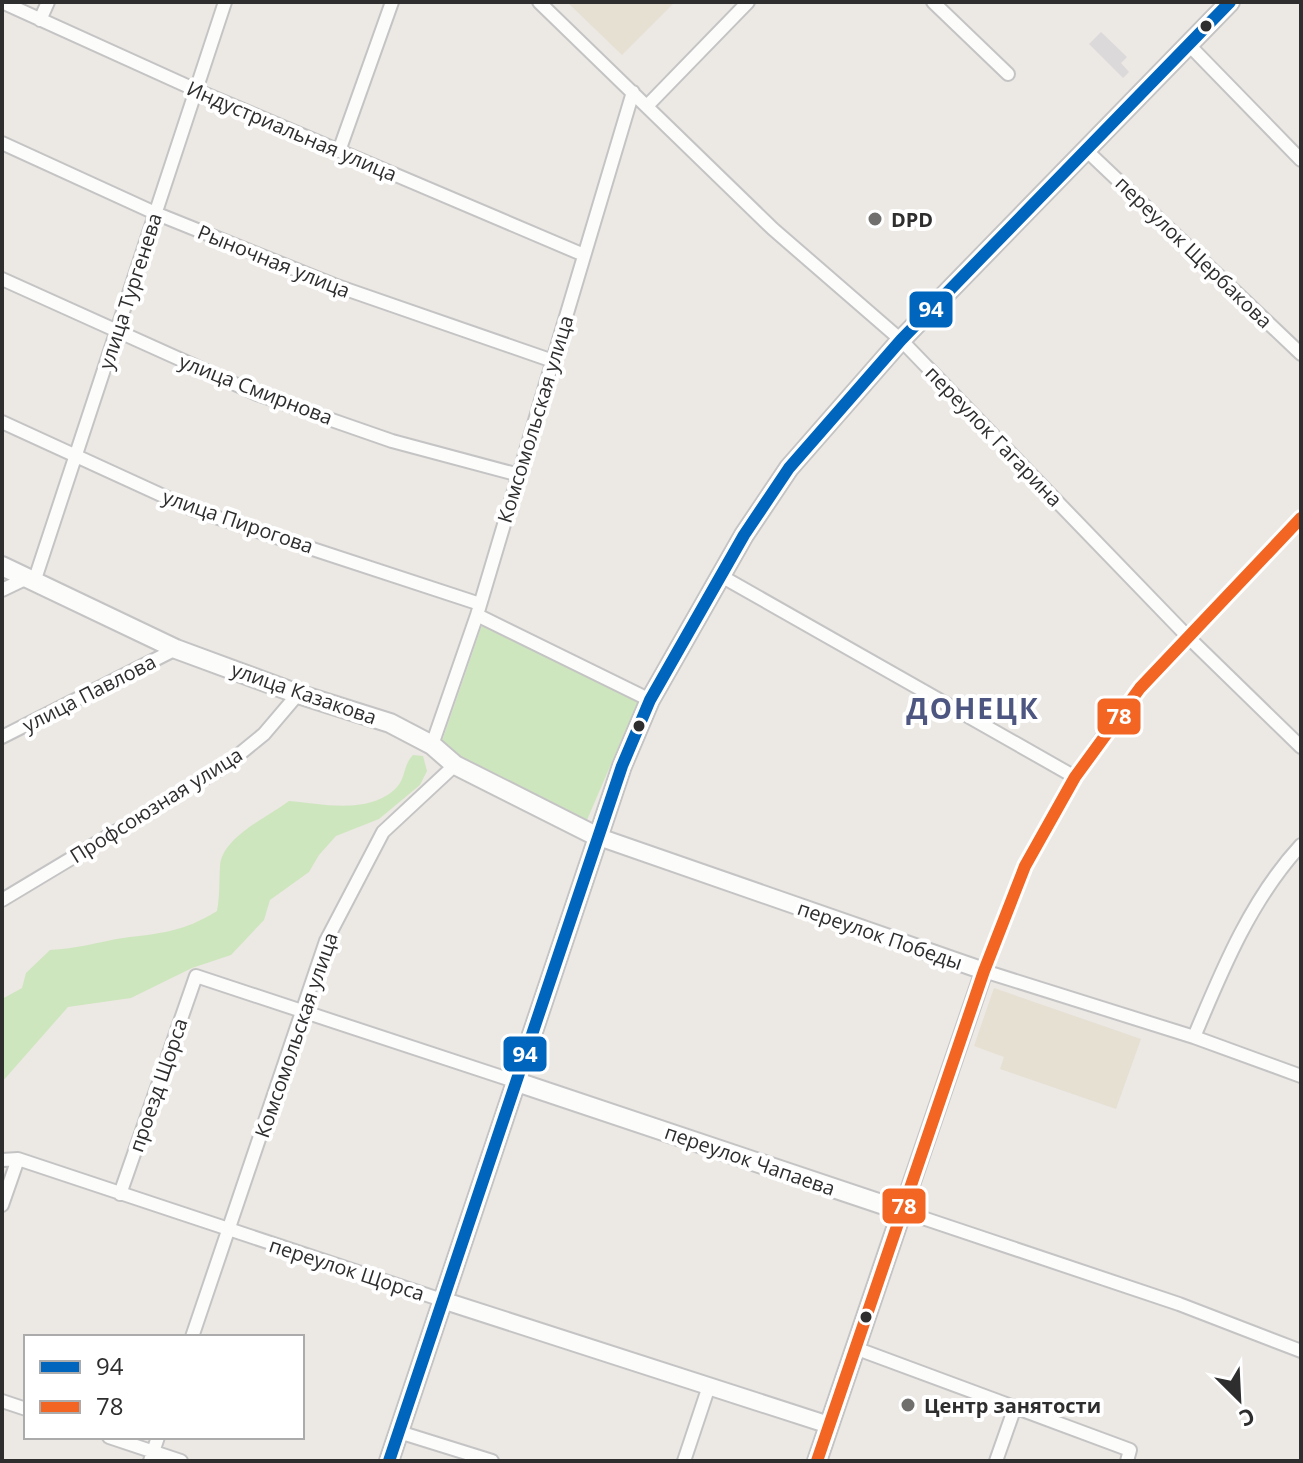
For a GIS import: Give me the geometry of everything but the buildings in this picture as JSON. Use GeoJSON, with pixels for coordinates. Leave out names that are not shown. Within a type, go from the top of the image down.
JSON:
{"type":"FeatureCollection","features":[{"type":"Feature","properties":{"kind":"main road"},"geometry":{"type":"LineString","coordinates":[[389,1461],[596,836],[650,700],[721,576],[789,468],[901,340],[1230,2]]}},
{"type":"Feature","properties":{"kind":"main road","name":"улица Казакова"},"geometry":{"type":"LineString","coordinates":[[2,566],[176,649],[298,694],[390,723],[432,745],[455,765],[596,836]]}},
{"type":"Feature","properties":{"kind":"main road","name":"переулок Чапаева"},"geometry":{"type":"LineString","coordinates":[[517,1082],[902,1211]]}},
{"type":"Feature","properties":{"kind":"main road"},"geometry":{"type":"LineString","coordinates":[[817,1461],[902,1211]]}},
{"type":"Feature","properties":{"kind":"street","name":"Индустриальная улица"},"geometry":{"type":"LineString","coordinates":[[2,2],[196,90],[584,255]]}},
{"type":"Feature","properties":{"kind":"street"},"geometry":{"type":"LineString","coordinates":[[40,20],[48,2]]}},
{"type":"Feature","properties":{"kind":"street","name":"улица Тургенева"},"geometry":{"type":"LineString","coordinates":[[31,578],[76,456],[225,2]]}},
{"type":"Feature","properties":{"kind":"street"},"geometry":{"type":"LineString","coordinates":[[339,151],[392,2]]}},
{"type":"Feature","properties":{"kind":"street","name":"переулок Гагарина"},"geometry":{"type":"LineString","coordinates":[[539,2],[773,229],[901,340],[1188,637],[1301,747]]}},
{"type":"Feature","properties":{"kind":"street"},"geometry":{"type":"LineString","coordinates":[[647,106],[748,2]]}},
{"type":"Feature","properties":{"kind":"street"},"geometry":{"type":"LineString","coordinates":[[933,2],[1008,74]]}},
{"type":"Feature","properties":{"kind":"street"},"geometry":{"type":"LineString","coordinates":[[1189,45],[1301,160]]}},
{"type":"Feature","properties":{"kind":"street","name":"Комсомольская улица"},"geometry":{"type":"LineString","coordinates":[[432,745],[479,610],[633,92]]}},
{"type":"Feature","properties":{"kind":"street","name":"Рыночная улица"},"geometry":{"type":"LineString","coordinates":[[2,143],[155,213],[334,285],[553,361]]}},
{"type":"Feature","properties":{"kind":"street","name":"переулок Щербакова"},"geometry":{"type":"LineString","coordinates":[[1086,150],[1301,354]]}},
{"type":"Feature","properties":{"kind":"street","name":"улица Смирнова"},"geometry":{"type":"LineString","coordinates":[[2,279],[257,394],[392,441],[519,475]]}},
{"type":"Feature","properties":{"kind":"street","name":"улица Пирогова"},"geometry":{"type":"LineString","coordinates":[[2,422],[194,510],[479,610],[650,700]]}},
{"type":"Feature","properties":{"kind":"street"},"geometry":{"type":"LineString","coordinates":[[902,1211],[984,971],[1025,866],[1075,777],[1140,688],[1301,518]]}},
{"type":"Feature","properties":{"kind":"street"},"geometry":{"type":"LineString","coordinates":[[721,576],[1075,777]]}},
{"type":"Feature","properties":{"kind":"street"},"geometry":{"type":"LineString","coordinates":[[2,590],[31,578]]}},
{"type":"Feature","properties":{"kind":"street","name":"улица Павлова"},"geometry":{"type":"LineString","coordinates":[[2,737],[176,649]]}},
{"type":"Feature","properties":{"kind":"street","name":"Профсоюзная улица"},"geometry":{"type":"LineString","coordinates":[[2,900],[225,766],[264,734],[298,694]]}},
{"type":"Feature","properties":{"kind":"street","name":"Комсомольская улица"},"geometry":{"type":"LineString","coordinates":[[193,1335],[326,941],[383,832],[455,765]]}},
{"type":"Feature","properties":{"kind":"street","name":"переулок Победы"},"geometry":{"type":"LineString","coordinates":[[596,836],[984,971],[1194,1037],[1301,1076]]}},
{"type":"Feature","properties":{"kind":"street"},"geometry":{"type":"LineString","coordinates":[[1194,1037],[1227,959],[1257,905],[1301,845]]}},
{"type":"Feature","properties":{"kind":"street","name":"переулок Чапаева"},"geometry":{"type":"LineString","coordinates":[[196,976],[517,1082]]}},
{"type":"Feature","properties":{"kind":"street","name":"проезд Щорса"},"geometry":{"type":"LineString","coordinates":[[120,1194],[196,976]]}},
{"type":"Feature","properties":{"kind":"street"},"geometry":{"type":"LineString","coordinates":[[2,1205],[18,1159]]}},
{"type":"Feature","properties":{"kind":"street","name":"переулок Щорса"},"geometry":{"type":"LineString","coordinates":[[2,1160],[18,1159],[829,1425]]}},
{"type":"Feature","properties":{"kind":"street","name":"переулок Чапаева"},"geometry":{"type":"LineString","coordinates":[[902,1211],[1179,1304],[1301,1351]]}},
{"type":"Feature","properties":{"kind":"street"},"geometry":{"type":"LineString","coordinates":[[855,1348],[1015,1407],[1128,1456]]}},
{"type":"Feature","properties":{"kind":"street"},"geometry":{"type":"LineString","coordinates":[[684,1461],[709,1386]]}},
{"type":"Feature","properties":{"kind":"street"},"geometry":{"type":"LineString","coordinates":[[2,1401],[24,1408]]}},
{"type":"Feature","properties":{"kind":"street"},"geometry":{"type":"LineString","coordinates":[[996,1461],[1015,1407]]}},
{"type":"Feature","properties":{"kind":"street"},"geometry":{"type":"LineString","coordinates":[[399,1432],[492,1461]]}},
{"type":"Feature","properties":{"kind":"street"},"geometry":{"type":"LineString","coordinates":[[114,1439],[152,1456],[181,1461]]}},
{"type":"Feature","properties":{"kind":"shaded area"},"geometry":{"type":"Polygon","coordinates":[[[567,2],[675,2],[622,55],[567,2]]]}},
{"type":"Feature","properties":{"kind":"shaded area"},"geometry":{"type":"Polygon","coordinates":[[[1101,32],[1127,57],[1121,63],[1129,72],[1123,78],[1089,44],[1101,32]]]}},
{"type":"Feature","properties":{"kind":"shaded area"},"geometry":{"type":"Polygon","coordinates":[[[994,988],[1141,1039],[1116,1109],[1000,1069],[1004,1057],[974,1046],[994,988]]]}},
{"type":"Feature","properties":{"kind":"green space"},"geometry":{"type":"Polygon","coordinates":[[[483,622],[639,699],[587,820],[450,754],[442,741],[483,622]]]}},
{"type":"Feature","properties":{"kind":"green space"},"geometry":{"type":"Polygon","coordinates":[[[413,755],[423,756],[427,771],[420,785],[379,819],[336,836],[309,872],[270,900],[264,920],[231,955],[192,968],[131,998],[68,1007],[2,1082],[2,999],[22,988],[26,973],[50,950],[161,933],[205,918],[217,911],[223,856],[247,829],[289,801],[346,806],[360,805],[386,796],[397,787],[413,755]]]}},
{"type":"Feature","properties":{"kind":"transit line","name":"94"},"geometry":{"type":"LineString","coordinates":[[389,1461],[622,766],[650,700],[744,535],[789,468],[901,340],[1230,2]]}},
{"type":"Feature","properties":{"kind":"transit line","name":"78"},"geometry":{"type":"LineString","coordinates":[[817,1461],[984,971],[1025,866],[1075,777],[1140,688],[1301,518]]}},
{"type":"Feature","properties":{"kind":"place","name":"DPD"},"geometry":{"type":"Point","coordinates":[875,219]}},
{"type":"Feature","properties":{"kind":"place","name":"Центр занятости"},"geometry":{"type":"Point","coordinates":[908,1405]}},
{"type":"Feature","properties":{"kind":"district","name":"ДОНЕЦК"},"geometry":{"type":"Point","coordinates":[973,708]}}]}
